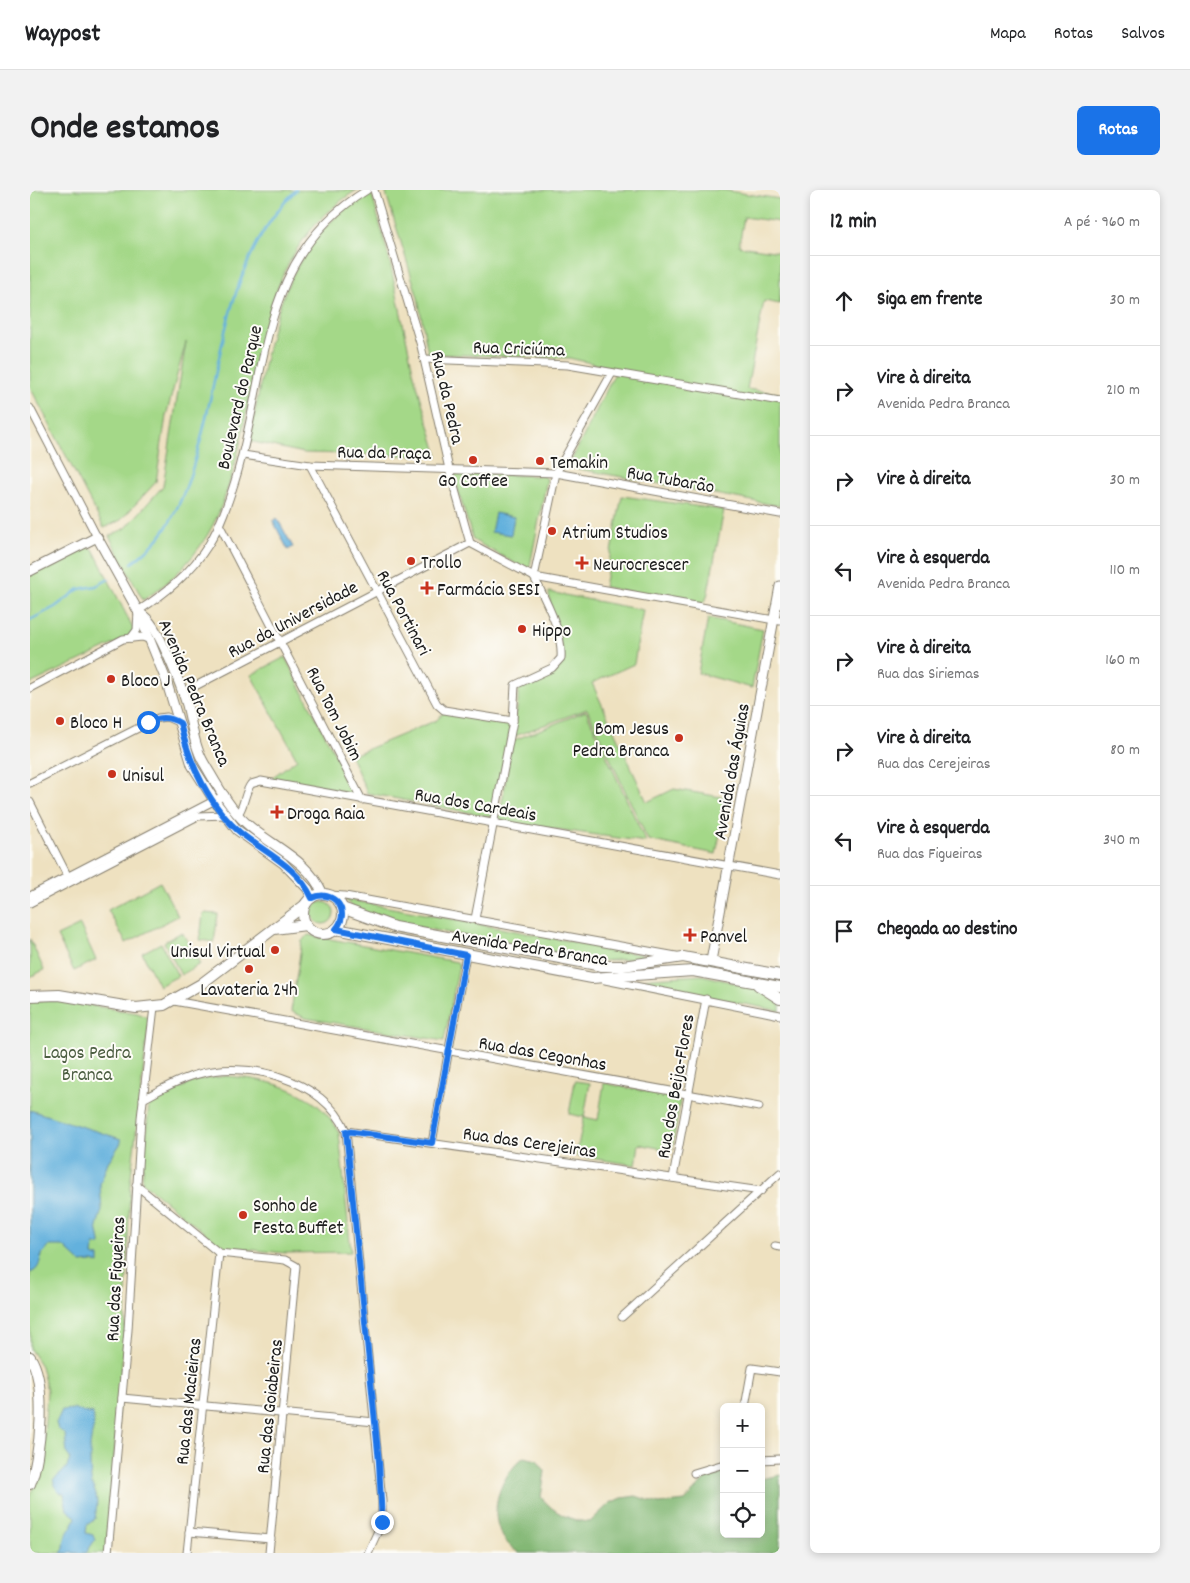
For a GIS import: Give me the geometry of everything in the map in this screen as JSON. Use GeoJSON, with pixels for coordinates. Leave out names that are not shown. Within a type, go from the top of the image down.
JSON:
{"type":"FeatureCollection","features":[{"type":"Feature","properties":{"kind":"main road"},"geometry":{"type":"LineString","coordinates":[[30,996],[59,995],[129,1007],[154,1007],[174,1001],[201,984],[308,902],[326,895],[339,903],[342,908],[342,920],[336,929],[320,934],[306,925],[273,929]]}},
{"type":"Feature","properties":{"kind":"main road"},"geometry":{"type":"LineString","coordinates":[[306,925],[303,915],[308,902]]}},
{"type":"Feature","properties":{"kind":"main road","name":"Avenida Pedra Branca"},"geometry":{"type":"LineString","coordinates":[[342,908],[394,927],[602,966],[623,966],[684,957],[780,975]]}},
{"type":"Feature","properties":{"kind":"main road","name":"Avenida Pedra Branca"},"geometry":{"type":"LineString","coordinates":[[336,929],[592,978],[693,971],[780,987]]}},
{"type":"Feature","properties":{"kind":"main road"},"geometry":{"type":"LineString","coordinates":[[753,982],[780,999]]}},
{"type":"Feature","properties":{"kind":"main road"},"geometry":{"type":"LineString","coordinates":[[30,1357],[37,1370],[41,1391],[36,1465],[30,1484]]}},
{"type":"Feature","properties":{"kind":"street","name":"Boulevard do Parque"},"geometry":{"type":"LineString","coordinates":[[138,611],[164,594],[186,573],[209,544],[220,524],[243,454],[274,314],[284,283],[312,236],[338,211],[367,190]]}},
{"type":"Feature","properties":{"kind":"street","name":"Rua da Pedra"},"geometry":{"type":"LineString","coordinates":[[374,190],[396,259],[424,359],[449,469],[470,543]]}},
{"type":"Feature","properties":{"kind":"street","name":"Rua Criciúma"},"geometry":{"type":"LineString","coordinates":[[424,359],[568,365],[780,401]]}},
{"type":"Feature","properties":{"kind":"street"},"geometry":{"type":"LineString","coordinates":[[475,919],[513,722],[516,685],[552,668],[561,658],[558,638],[548,606],[534,577],[556,473],[612,373]]}},
{"type":"Feature","properties":{"kind":"street","name":"Avenida Pedra Branca"},"geometry":{"type":"LineString","coordinates":[[30,408],[138,611],[166,680],[190,760],[225,816],[244,836],[283,862],[308,889],[308,902]]}},
{"type":"Feature","properties":{"kind":"street","name":"Rua da Praça"},"geometry":{"type":"LineString","coordinates":[[243,454],[310,465],[556,473]]}},
{"type":"Feature","properties":{"kind":"street","name":"Rua Portinari"},"geometry":{"type":"LineString","coordinates":[[310,465],[376,593],[437,704],[444,710],[513,722]]}},
{"type":"Feature","properties":{"kind":"street","name":"Rua Tubarão"},"geometry":{"type":"LineString","coordinates":[[556,473],[780,514]]}},
{"type":"Feature","properties":{"kind":"street","name":"Rua Tom Jobim"},"geometry":{"type":"LineString","coordinates":[[220,524],[362,800]]}},
{"type":"Feature","properties":{"kind":"street"},"geometry":{"type":"LineString","coordinates":[[30,571],[97,537]]}},
{"type":"Feature","properties":{"kind":"street"},"geometry":{"type":"LineString","coordinates":[[470,543],[534,577],[777,620]]}},
{"type":"Feature","properties":{"kind":"street","name":"Rua da Universidade"},"geometry":{"type":"LineString","coordinates":[[182,693],[470,543]]}},
{"type":"Feature","properties":{"kind":"street","name":"Avenida das Águias"},"geometry":{"type":"LineString","coordinates":[[711,961],[777,620],[780,586]]}},
{"type":"Feature","properties":{"kind":"street"},"geometry":{"type":"LineString","coordinates":[[131,638],[137,630],[138,611]]}},
{"type":"Feature","properties":{"kind":"street","name":"Avenida Pedra Branca"},"geometry":{"type":"LineString","coordinates":[[138,611],[149,621],[182,693],[200,755],[238,814],[248,824],[292,856],[319,883],[326,895],[345,896],[684,957]]}},
{"type":"Feature","properties":{"kind":"street"},"geometry":{"type":"LineString","coordinates":[[30,688],[123,639],[148,639]]}},
{"type":"Feature","properties":{"kind":"street"},"geometry":{"type":"LineString","coordinates":[[30,783],[158,718],[167,717],[180,723]]}},
{"type":"Feature","properties":{"kind":"street","name":"Rua dos Cardeais"},"geometry":{"type":"LineString","coordinates":[[238,814],[244,804],[248,788],[256,781],[780,875]]}},
{"type":"Feature","properties":{"kind":"street"},"geometry":{"type":"LineString","coordinates":[[30,896],[225,794]]}},
{"type":"Feature","properties":{"kind":"street"},"geometry":{"type":"LineString","coordinates":[[30,802],[68,877]]}},
{"type":"Feature","properties":{"kind":"street"},"geometry":{"type":"LineString","coordinates":[[30,903],[198,816],[225,816]]}},
{"type":"Feature","properties":{"kind":"street"},"geometry":{"type":"LineString","coordinates":[[432,1143],[466,955]]}},
{"type":"Feature","properties":{"kind":"street"},"geometry":{"type":"LineString","coordinates":[[592,978],[780,1015]]}},
{"type":"Feature","properties":{"kind":"street","name":"Rua dos Beija-Flores"},"geometry":{"type":"LineString","coordinates":[[673,1178],[706,999]]}},
{"type":"Feature","properties":{"kind":"street","name":"Rua das Cegonhas"},"geometry":{"type":"LineString","coordinates":[[174,1001],[758,1108]]}},
{"type":"Feature","properties":{"kind":"street","name":"Rua das Figueiras"},"geometry":{"type":"LineString","coordinates":[[108,1553],[128,1330],[143,1099],[154,1007]]}},
{"type":"Feature","properties":{"kind":"street"},"geometry":{"type":"LineString","coordinates":[[143,1099],[196,1074],[226,1070],[251,1071],[282,1078],[308,1089],[326,1102],[337,1114],[346,1131],[383,1511],[380,1529],[368,1553]]}},
{"type":"Feature","properties":{"kind":"street","name":"Rua das Cerejeiras"},"geometry":{"type":"LineString","coordinates":[[346,1131],[761,1191]]}},
{"type":"Feature","properties":{"kind":"street"},"geometry":{"type":"LineString","coordinates":[[622,1317],[780,1174]]}},
{"type":"Feature","properties":{"kind":"street"},"geometry":{"type":"LineString","coordinates":[[136,1185],[220,1253]]}},
{"type":"Feature","properties":{"kind":"street","name":"Rua das Goiabeiras"},"geometry":{"type":"LineString","coordinates":[[220,1253],[285,1260],[294,1263],[297,1271],[270,1553]]}},
{"type":"Feature","properties":{"kind":"street","name":"Rua das Macieiras"},"geometry":{"type":"LineString","coordinates":[[187,1553],[220,1253]]}},
{"type":"Feature","properties":{"kind":"street"},"geometry":{"type":"LineString","coordinates":[[746,1403],[752,1368],[780,1372]]}},
{"type":"Feature","properties":{"kind":"street"},"geometry":{"type":"LineString","coordinates":[[122,1398],[375,1422]]}},
{"type":"Feature","properties":{"kind":"street"},"geometry":{"type":"LineString","coordinates":[[765,1460],[780,1459]]}},
{"type":"Feature","properties":{"kind":"street"},"geometry":{"type":"LineString","coordinates":[[694,1473],[720,1465]]}},
{"type":"Feature","properties":{"kind":"street"},"geometry":{"type":"LineString","coordinates":[[189,1532],[271,1539]]}},
{"type":"Feature","properties":{"kind":"green space"},"geometry":{"type":"Polygon","coordinates":[[[30,190],[357,190],[327,213],[300,244],[281,280],[267,319],[240,444],[229,485],[208,535],[174,576],[143,600],[109,536],[126,528],[163,486],[186,342],[166,416],[156,482],[121,520],[104,528],[30,387],[30,190]]]}},
{"type":"Feature","properties":{"kind":"green space"},"geometry":{"type":"Polygon","coordinates":[[[385,190],[722,190],[780,199],[780,222],[744,217],[739,246],[780,252],[780,304],[764,301],[747,389],[780,394],[780,506],[568,467],[617,369],[569,358],[428,354],[418,298],[385,190]]]}},
{"type":"Feature","properties":{"kind":"green space"},"geometry":{"type":"Polygon","coordinates":[[[371,191],[390,262],[414,375],[438,456],[304,453],[249,441],[272,333],[282,300],[296,269],[314,241],[339,215],[371,191]]]}},
{"type":"Feature","properties":{"kind":"green space"},"geometry":{"type":"Polygon","coordinates":[[[453,473],[543,476],[547,479],[529,571],[473,540],[453,473]]]}},
{"type":"Feature","properties":{"kind":"green space"},"geometry":{"type":"Polygon","coordinates":[[[622,496],[724,510],[707,597],[702,604],[604,587],[622,496]]]}},
{"type":"Feature","properties":{"kind":"green space"},"geometry":{"type":"Polygon","coordinates":[[[85,547],[93,549],[134,630],[133,635],[30,684],[30,575],[85,547]]]}},
{"type":"Feature","properties":{"kind":"green space"},"geometry":{"type":"Polygon","coordinates":[[[549,592],[643,610],[634,664],[592,683],[647,802],[674,789],[727,798],[716,854],[648,840],[587,709],[512,737],[518,703],[518,687],[558,667],[564,659],[550,606],[549,592]]]}},
{"type":"Feature","properties":{"kind":"green space"},"geometry":{"type":"Polygon","coordinates":[[[708,618],[763,629],[752,688],[698,673],[708,618]]]}},
{"type":"Feature","properties":{"kind":"green space"},"geometry":{"type":"Polygon","coordinates":[[[285,657],[356,795],[270,779],[297,759],[251,675],[285,657]]]}},
{"type":"Feature","properties":{"kind":"green space"},"geometry":{"type":"Polygon","coordinates":[[[445,711],[512,722],[492,817],[367,793],[351,756],[437,720],[445,711]]]}},
{"type":"Feature","properties":{"kind":"green space"},"geometry":{"type":"Polygon","coordinates":[[[586,711],[646,842],[499,821],[512,741],[586,711]]]}},
{"type":"Feature","properties":{"kind":"green space"},"geometry":{"type":"Polygon","coordinates":[[[160,882],[178,916],[126,943],[108,910],[160,882]]]}},
{"type":"Feature","properties":{"kind":"green space"},"geometry":{"type":"Polygon","coordinates":[[[345,899],[654,957],[602,961],[379,920],[356,911],[345,899]]]}},
{"type":"Feature","properties":{"kind":"green space"},"geometry":{"type":"Polygon","coordinates":[[[323,902],[331,905],[334,913],[331,921],[323,924],[315,921],[312,913],[315,905],[323,902]]]}},
{"type":"Feature","properties":{"kind":"green space"},"geometry":{"type":"Polygon","coordinates":[[[203,913],[218,914],[214,942],[200,940],[203,913]]]}},
{"type":"Feature","properties":{"kind":"green space"},"geometry":{"type":"Polygon","coordinates":[[[80,925],[96,960],[74,971],[57,936],[80,925]]]}},
{"type":"Feature","properties":{"kind":"green space"},"geometry":{"type":"Polygon","coordinates":[[[182,932],[200,964],[181,975],[164,942],[182,932]]]}},
{"type":"Feature","properties":{"kind":"green space"},"geometry":{"type":"Polygon","coordinates":[[[308,935],[457,962],[459,965],[444,1041],[305,1018],[291,1011],[302,941],[308,935]]]}},
{"type":"Feature","properties":{"kind":"green space"},"geometry":{"type":"Polygon","coordinates":[[[30,939],[44,970],[30,977],[30,939]]]}},
{"type":"Feature","properties":{"kind":"green space"},"geometry":{"type":"Polygon","coordinates":[[[161,943],[178,976],[159,986],[142,953],[161,943]]]}},
{"type":"Feature","properties":{"kind":"green space"},"geometry":{"type":"Polygon","coordinates":[[[702,975],[756,988],[780,1002],[780,1011],[633,982],[651,978],[702,975]]]}},
{"type":"Feature","properties":{"kind":"green space","name":"Lagos Pedra Branca"},"geometry":{"type":"Polygon","coordinates":[[[57,1000],[137,1013],[145,1016],[149,1021],[130,1185],[125,1326],[106,1553],[30,1553],[30,1496],[39,1477],[43,1453],[47,1390],[41,1366],[30,1349],[30,1001],[57,1000]]]}},
{"type":"Feature","properties":{"kind":"green space"},"geometry":{"type":"Polygon","coordinates":[[[226,1076],[259,1080],[292,1090],[306,1097],[330,1119],[339,1133],[351,1252],[285,1253],[222,1247],[142,1182],[149,1103],[198,1080],[226,1076]]]}},
{"type":"Feature","properties":{"kind":"green space"},"geometry":{"type":"Polygon","coordinates":[[[575,1081],[590,1083],[584,1117],[569,1114],[575,1081]]]}},
{"type":"Feature","properties":{"kind":"green space"},"geometry":{"type":"Polygon","coordinates":[[[604,1083],[677,1098],[680,1101],[672,1151],[639,1144],[636,1165],[576,1156],[584,1117],[598,1120],[604,1083]]]}},
{"type":"Feature","properties":{"kind":"green space"},"geometry":{"type":"Polygon","coordinates":[[[524,1457],[537,1460],[545,1471],[541,1497],[546,1503],[557,1512],[569,1518],[590,1522],[610,1503],[622,1498],[636,1496],[659,1504],[685,1501],[705,1479],[720,1474],[720,1538],[765,1538],[765,1478],[780,1475],[780,1553],[519,1553],[507,1543],[500,1531],[496,1518],[499,1492],[505,1479],[524,1457]]]}},
{"type":"Feature","properties":{"kind":"water"},"geometry":{"type":"Polygon","coordinates":[[[495,513],[514,517],[511,535],[491,532],[495,513]]]}},
{"type":"Feature","properties":{"kind":"water"},"geometry":{"type":"Polygon","coordinates":[[[277,518],[293,547],[288,550],[273,521],[277,518]]]}},
{"type":"Feature","properties":{"kind":"water"},"geometry":{"type":"Polygon","coordinates":[[[30,1110],[121,1139],[121,1143],[108,1162],[100,1184],[102,1210],[97,1226],[100,1245],[94,1245],[93,1256],[99,1257],[99,1264],[93,1262],[81,1263],[63,1246],[49,1246],[41,1255],[37,1268],[30,1273],[30,1110]]]}},
{"type":"Feature","properties":{"kind":"water"},"geometry":{"type":"Polygon","coordinates":[[[73,1409],[93,1414],[94,1418],[90,1445],[90,1468],[91,1482],[96,1494],[97,1505],[95,1519],[87,1525],[86,1533],[93,1535],[95,1540],[86,1553],[61,1553],[66,1536],[76,1517],[67,1510],[64,1494],[58,1492],[53,1480],[66,1468],[70,1458],[67,1454],[65,1434],[58,1429],[56,1423],[62,1410],[73,1409]]]}},
{"type":"Feature","properties":{"kind":"waterway"},"geometry":{"type":"LineString","coordinates":[[132,563],[150,548],[161,535],[182,498],[201,439],[223,340],[242,275],[256,245],[274,216],[296,190]]}},
{"type":"Feature","properties":{"kind":"waterway"},"geometry":{"type":"LineString","coordinates":[[30,620],[55,607],[79,589],[96,586],[109,579]]}},
{"type":"Feature","properties":{"kind":"place","name":"Go Coffee"},"geometry":{"type":"Point","coordinates":[473,460]}},
{"type":"Feature","properties":{"kind":"place","name":"Temakin"},"geometry":{"type":"Point","coordinates":[540,461]}},
{"type":"Feature","properties":{"kind":"place","name":"Atrium Studios"},"geometry":{"type":"Point","coordinates":[552,531]}},
{"type":"Feature","properties":{"kind":"place","name":"Trollo"},"geometry":{"type":"Point","coordinates":[411,561]}},
{"type":"Feature","properties":{"kind":"place","name":"Neurocrescer"},"geometry":{"type":"Point","coordinates":[582,563]}},
{"type":"Feature","properties":{"kind":"place","name":"Farmácia SESI"},"geometry":{"type":"Point","coordinates":[427,588]}},
{"type":"Feature","properties":{"kind":"place","name":"Hippo"},"geometry":{"type":"Point","coordinates":[522,629]}},
{"type":"Feature","properties":{"kind":"place","name":"Bloco J"},"geometry":{"type":"Point","coordinates":[111,679]}},
{"type":"Feature","properties":{"kind":"place","name":"Bloco H"},"geometry":{"type":"Point","coordinates":[60,721]}},
{"type":"Feature","properties":{"kind":"place","name":"Bom Jesus Pedra Branca"},"geometry":{"type":"Point","coordinates":[679,738]}},
{"type":"Feature","properties":{"kind":"place","name":"Unisul"},"geometry":{"type":"Point","coordinates":[112,774]}},
{"type":"Feature","properties":{"kind":"place","name":"Droga Raia"},"geometry":{"type":"Point","coordinates":[277,812]}},
{"type":"Feature","properties":{"kind":"place","name":"Panvel"},"geometry":{"type":"Point","coordinates":[690,935]}},
{"type":"Feature","properties":{"kind":"place","name":"Unisul Virtual"},"geometry":{"type":"Point","coordinates":[275,950]}},
{"type":"Feature","properties":{"kind":"place","name":"Lavateria 24h"},"geometry":{"type":"Point","coordinates":[249,969]}},
{"type":"Feature","properties":{"kind":"place","name":"Sonho de Festa Buffet"},"geometry":{"type":"Point","coordinates":[243,1215]}},
{"type":"Feature","properties":{"kind":"route"},"geometry":{"type":"LineString","coordinates":[[148,722],[167,717],[180,723],[184,743],[192,765],[225,816],[244,836],[283,862],[308,889],[312,898],[323,894],[335,898],[342,908],[342,920],[336,929],[466,955],[432,1143],[346,1131],[379,1462],[383,1511],[382,1522]]}}]}
